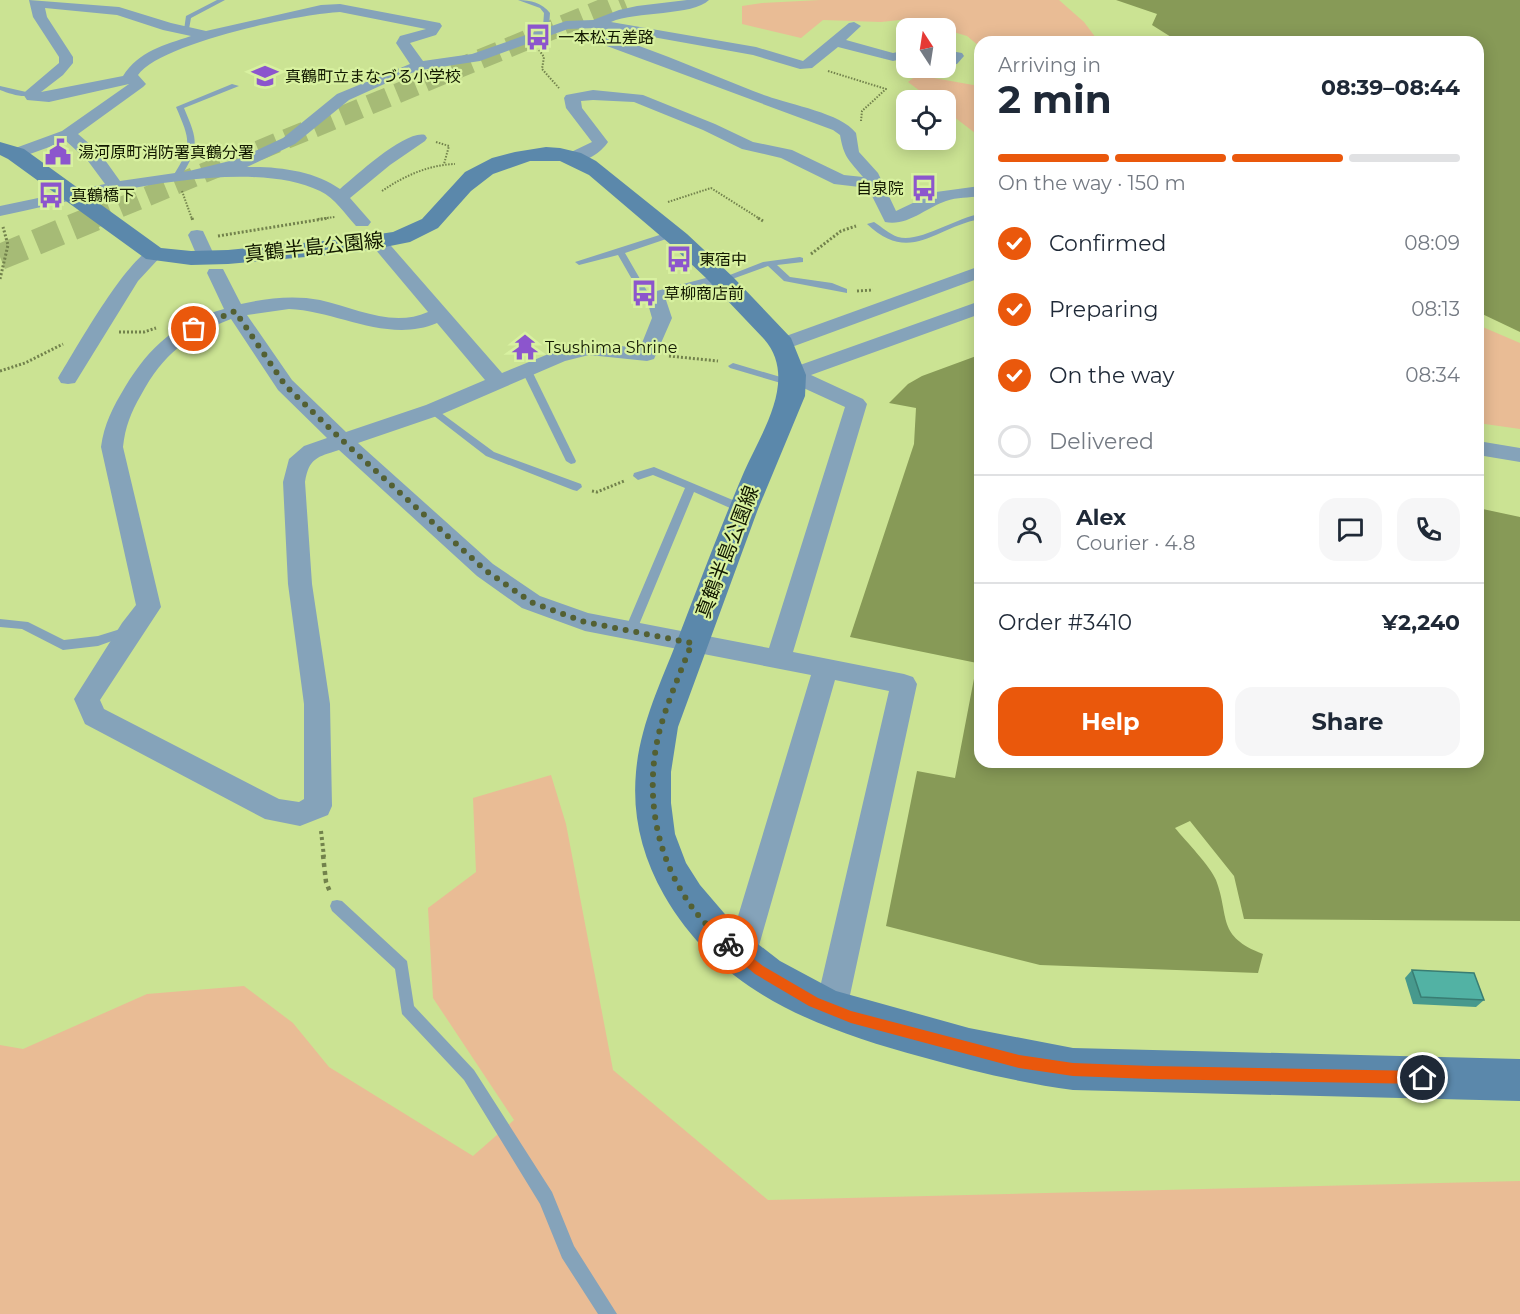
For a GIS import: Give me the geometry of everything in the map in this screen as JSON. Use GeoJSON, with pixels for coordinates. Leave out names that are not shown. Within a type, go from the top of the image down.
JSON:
{"type":"FeatureCollection","features":[{"type":"Feature","properties":{"kind":"main road","name":"真鶴半島公園線"},"geometry":{"type":"LineString","coordinates":[[8,151],[154,254],[176,258],[357,218],[416,232],[447,209],[464,185],[496,165],[510,159],[539,153],[557,153],[592,168],[644,210],[721,280],[782,345],[792,379],[791,396],[743,509],[661,726],[655,752],[652,788],[660,847],[678,885],[699,916],[759,970],[814,1002],[851,1017],[1019,1062],[1073,1070],[1520,1080]]}},
{"type":"Feature","properties":{"kind":"street"},"geometry":{"type":"LineString","coordinates":[[596,24],[628,10],[683,6],[702,0]]}},
{"type":"Feature","properties":{"kind":"street"},"geometry":{"type":"LineString","coordinates":[[8,151],[68,134],[138,84],[134,79],[128,79],[49,97],[33,97],[31,94],[57,75],[66,63],[66,57],[40,17],[36,1],[120,11],[168,27],[206,35]]}},
{"type":"Feature","properties":{"kind":"street"},"geometry":{"type":"LineString","coordinates":[[128,79],[133,68],[144,58],[206,35],[311,11],[340,8],[435,26],[431,32],[405,39],[403,43],[418,66]]}},
{"type":"Feature","properties":{"kind":"street"},"geometry":{"type":"LineString","coordinates":[[1,218],[38,204],[243,163],[289,141],[343,98],[397,73],[418,66],[475,58],[566,25],[596,24],[746,49],[800,65],[807,65],[855,26]]}},
{"type":"Feature","properties":{"kind":"street"},"geometry":{"type":"LineString","coordinates":[[550,32],[587,35],[612,42],[778,106],[817,117],[849,133],[851,152],[856,161],[870,173],[891,218],[942,196],[974,192]]}},
{"type":"Feature","properties":{"kind":"street"},"geometry":{"type":"LineString","coordinates":[[836,42],[896,56]]}},
{"type":"Feature","properties":{"kind":"street"},"geometry":{"type":"LineString","coordinates":[[573,158],[596,148],[600,142],[574,108],[572,98],[593,95],[638,98],[667,112],[709,127],[748,146],[786,154],[840,180],[873,183]]}},
{"type":"Feature","properties":{"kind":"street"},"geometry":{"type":"LineString","coordinates":[[68,134],[94,157],[116,187]]}},
{"type":"Feature","properties":{"kind":"street"},"geometry":{"type":"LineString","coordinates":[[357,218],[384,160],[419,138]]}},
{"type":"Feature","properties":{"kind":"street"},"geometry":{"type":"LineString","coordinates":[[186,175],[264,173],[308,179],[328,188],[357,218],[497,381]]}},
{"type":"Feature","properties":{"kind":"street"},"geometry":{"type":"LineString","coordinates":[[205,251],[235,311],[285,385],[485,570],[531,602],[585,622],[630,632],[778,658],[904,684],[831,1009]]}},
{"type":"Feature","properties":{"kind":"street"},"geometry":{"type":"LineString","coordinates":[[68,378],[131,278],[154,254]]}},
{"type":"Feature","properties":{"kind":"street"},"geometry":{"type":"LineString","coordinates":[[782,345],[974,273]]}},
{"type":"Feature","properties":{"kind":"street"},"geometry":{"type":"LineString","coordinates":[[441,314],[414,325],[386,323],[328,307],[305,304],[282,304],[235,311],[180,335],[155,357],[117,422],[112,447],[149,607],[131,630],[87,699],[94,716],[275,810],[300,814],[318,806],[317,704],[300,584],[294,482],[297,464],[312,451],[434,410],[497,381],[558,357],[589,349],[647,355],[662,318],[656,297],[721,280]]}},
{"type":"Feature","properties":{"kind":"street"},"geometry":{"type":"LineString","coordinates":[[792,379],[974,310]]}},
{"type":"Feature","properties":{"kind":"street"},"geometry":{"type":"LineString","coordinates":[[778,658],[856,404],[792,379]]}},
{"type":"Feature","properties":{"kind":"street"},"geometry":{"type":"LineString","coordinates":[[1484,449],[1520,455]]}},
{"type":"Feature","properties":{"kind":"street"},"geometry":{"type":"LineString","coordinates":[[741,956],[826,669]]}},
{"type":"Feature","properties":{"kind":"lane"},"geometry":{"type":"LineString","coordinates":[[186,29],[188,17],[222,0]]}},
{"type":"Feature","properties":{"kind":"lane"},"geometry":{"type":"LineString","coordinates":[[521,0],[542,7],[547,13],[546,27],[550,32]]}},
{"type":"Feature","properties":{"kind":"lane"},"geometry":{"type":"LineString","coordinates":[[186,175],[194,142],[180,107],[235,86]]}},
{"type":"Feature","properties":{"kind":"lane"},"geometry":{"type":"LineString","coordinates":[[0,88],[20,94],[31,94]]}},
{"type":"Feature","properties":{"kind":"lane"},"geometry":{"type":"LineString","coordinates":[[872,225],[894,239],[908,241],[920,240],[961,219],[974,217]]}},
{"type":"Feature","properties":{"kind":"lane"},"geometry":{"type":"LineString","coordinates":[[579,262],[620,252],[672,234]]}},
{"type":"Feature","properties":{"kind":"lane"},"geometry":{"type":"LineString","coordinates":[[620,252],[644,293],[656,297]]}},
{"type":"Feature","properties":{"kind":"lane"},"geometry":{"type":"LineString","coordinates":[[721,280],[771,264],[800,260]]}},
{"type":"Feature","properties":{"kind":"lane"},"geometry":{"type":"LineString","coordinates":[[771,264],[788,279],[832,286],[844,291]]}},
{"type":"Feature","properties":{"kind":"lane"},"geometry":{"type":"LineString","coordinates":[[733,366],[792,379]]}},
{"type":"Feature","properties":{"kind":"lane"},"geometry":{"type":"LineString","coordinates":[[526,369],[571,461]]}},
{"type":"Feature","properties":{"kind":"lane"},"geometry":{"type":"LineString","coordinates":[[434,410],[490,454],[577,487]]}},
{"type":"Feature","properties":{"kind":"lane"},"geometry":{"type":"LineString","coordinates":[[638,476],[654,471],[743,509]]}},
{"type":"Feature","properties":{"kind":"lane"},"geometry":{"type":"LineString","coordinates":[[630,632],[691,487]]}},
{"type":"Feature","properties":{"kind":"lane"},"geometry":{"type":"LineString","coordinates":[[0,622],[24,625],[63,645],[98,641],[131,630]]}},
{"type":"Feature","properties":{"kind":"lane"},"geometry":{"type":"LineString","coordinates":[[337,906],[402,966],[407,1009],[469,1075],[546,1198],[568,1252],[608,1314]]}},
{"type":"Feature","properties":{"kind":"path"},"geometry":{"type":"LineString","coordinates":[[550,32],[536,44],[544,57],[542,69],[554,85],[572,98]]}},
{"type":"Feature","properties":{"kind":"path"},"geometry":{"type":"LineString","coordinates":[[807,65],[886,90],[862,111],[860,125],[849,133]]}},
{"type":"Feature","properties":{"kind":"path"},"geometry":{"type":"LineString","coordinates":[[186,175],[205,251],[281,224],[357,218],[400,178],[444,164],[496,165]]}},
{"type":"Feature","properties":{"kind":"path"},"geometry":{"type":"LineString","coordinates":[[644,210],[711,188],[763,221]]}},
{"type":"Feature","properties":{"kind":"path"},"geometry":{"type":"LineString","coordinates":[[0,279],[8,245],[1,218]]}},
{"type":"Feature","properties":{"kind":"path"},"geometry":{"type":"LineString","coordinates":[[800,260],[824,248],[832,235],[845,228],[872,225]]}},
{"type":"Feature","properties":{"kind":"path"},"geometry":{"type":"LineString","coordinates":[[0,370],[25,363],[67,342],[96,333],[144,332],[163,326]]}},
{"type":"Feature","properties":{"kind":"path"},"geometry":{"type":"LineString","coordinates":[[647,355],[712,360],[733,366]]}},
{"type":"Feature","properties":{"kind":"path"},"geometry":{"type":"LineString","coordinates":[[577,487],[597,492],[638,476]]}},
{"type":"Feature","properties":{"kind":"path"},"geometry":{"type":"LineString","coordinates":[[318,806],[326,882],[337,906]]}},
{"type":"Feature","properties":{"kind":"shaded area"},"geometry":{"type":"Polygon","coordinates":[[[820,0],[1059,0],[1084,22],[1094,36],[974,36],[974,42],[967,36],[956,33],[956,18],[896,18],[896,20],[881,22],[823,20],[801,38],[742,24],[742,6],[820,0]]]}},
{"type":"Feature","properties":{"kind":"shaded area"},"geometry":{"type":"Polygon","coordinates":[[[1116,0],[1520,0],[1520,332],[1484,315],[1484,36],[1169,36],[1152,25],[1157,14],[1116,0]]]}},
{"type":"Feature","properties":{"kind":"shaded area"},"geometry":{"type":"Polygon","coordinates":[[[913,78],[934,78],[974,85],[974,132],[956,118],[956,90],[919,90],[908,82],[913,78]]]}},
{"type":"Feature","properties":{"kind":"shaded area"},"geometry":{"type":"Polygon","coordinates":[[[1484,328],[1520,343],[1520,429],[1484,424],[1484,328]]]}},
{"type":"Feature","properties":{"kind":"shaded area"},"geometry":{"type":"Polygon","coordinates":[[[974,357],[974,662],[850,637],[914,444],[916,408],[889,403],[908,384],[922,376],[974,357]]]}},
{"type":"Feature","properties":{"kind":"shaded area"},"geometry":{"type":"Polygon","coordinates":[[[1484,509],[1520,517],[1520,921],[1244,919],[1234,876],[1190,821],[1175,828],[1213,874],[1231,932],[1248,947],[1263,954],[1258,973],[1040,965],[886,926],[917,771],[955,778],[974,679],[974,768],[1484,768],[1484,509]]]}},
{"type":"Feature","properties":{"kind":"shaded area"},"geometry":{"type":"Polygon","coordinates":[[[551,775],[566,824],[613,1070],[768,1200],[1520,1181],[1520,1314],[0,1314],[0,1045],[23,1049],[147,994],[244,986],[293,1023],[329,1067],[473,1156],[514,1120],[433,998],[428,908],[476,872],[473,798],[551,775]]]}},
{"type":"Feature","properties":{"kind":"building"},"geometry":{"type":"Polygon","coordinates":[[[1412,970],[1474,973],[1484,1000],[1421,997],[1412,970]]]}},
{"type":"Feature","properties":{"kind":"tunnel"},"geometry":{"type":"LineString","coordinates":[[92,219],[624,0]]}},
{"type":"Feature","properties":{"kind":"tunnel"},"geometry":{"type":"LineString","coordinates":[[0,257],[95,218]]}},
{"type":"Feature","properties":{"kind":"way so far"},"geometry":{"type":"LineString","coordinates":[[194,329],[235,311],[285,385],[485,570],[531,602],[585,622],[692,643],[661,726],[655,752],[652,788],[654,810],[660,847],[678,885],[699,916],[728,944]]}},
{"type":"Feature","properties":{"kind":"place","name":"一本松五差路"},"geometry":{"type":"Point","coordinates":[538,37]}},
{"type":"Feature","properties":{"kind":"place","name":"真鶴町立まなづる小学校"},"geometry":{"type":"Point","coordinates":[265,76]}},
{"type":"Feature","properties":{"kind":"place","name":"湯河原町消防署真鶴分署"},"geometry":{"type":"Point","coordinates":[58,152]}},
{"type":"Feature","properties":{"kind":"place","name":"自泉院"},"geometry":{"type":"Point","coordinates":[924,188]}},
{"type":"Feature","properties":{"kind":"place","name":"真鶴橋下"},"geometry":{"type":"Point","coordinates":[51,195]}},
{"type":"Feature","properties":{"kind":"place","name":"東宿中"},"geometry":{"type":"Point","coordinates":[679,259]}},
{"type":"Feature","properties":{"kind":"place","name":"草柳商店前"},"geometry":{"type":"Point","coordinates":[644,293]}},
{"type":"Feature","properties":{"kind":"place","name":"Tsushima Shrine"},"geometry":{"type":"Point","coordinates":[525,347]}},
{"type":"Feature","properties":{"kind":"route"},"geometry":{"type":"LineString","coordinates":[[728,944],[759,970],[814,1002],[851,1017],[1019,1062],[1073,1070],[1423,1078]]}}]}
